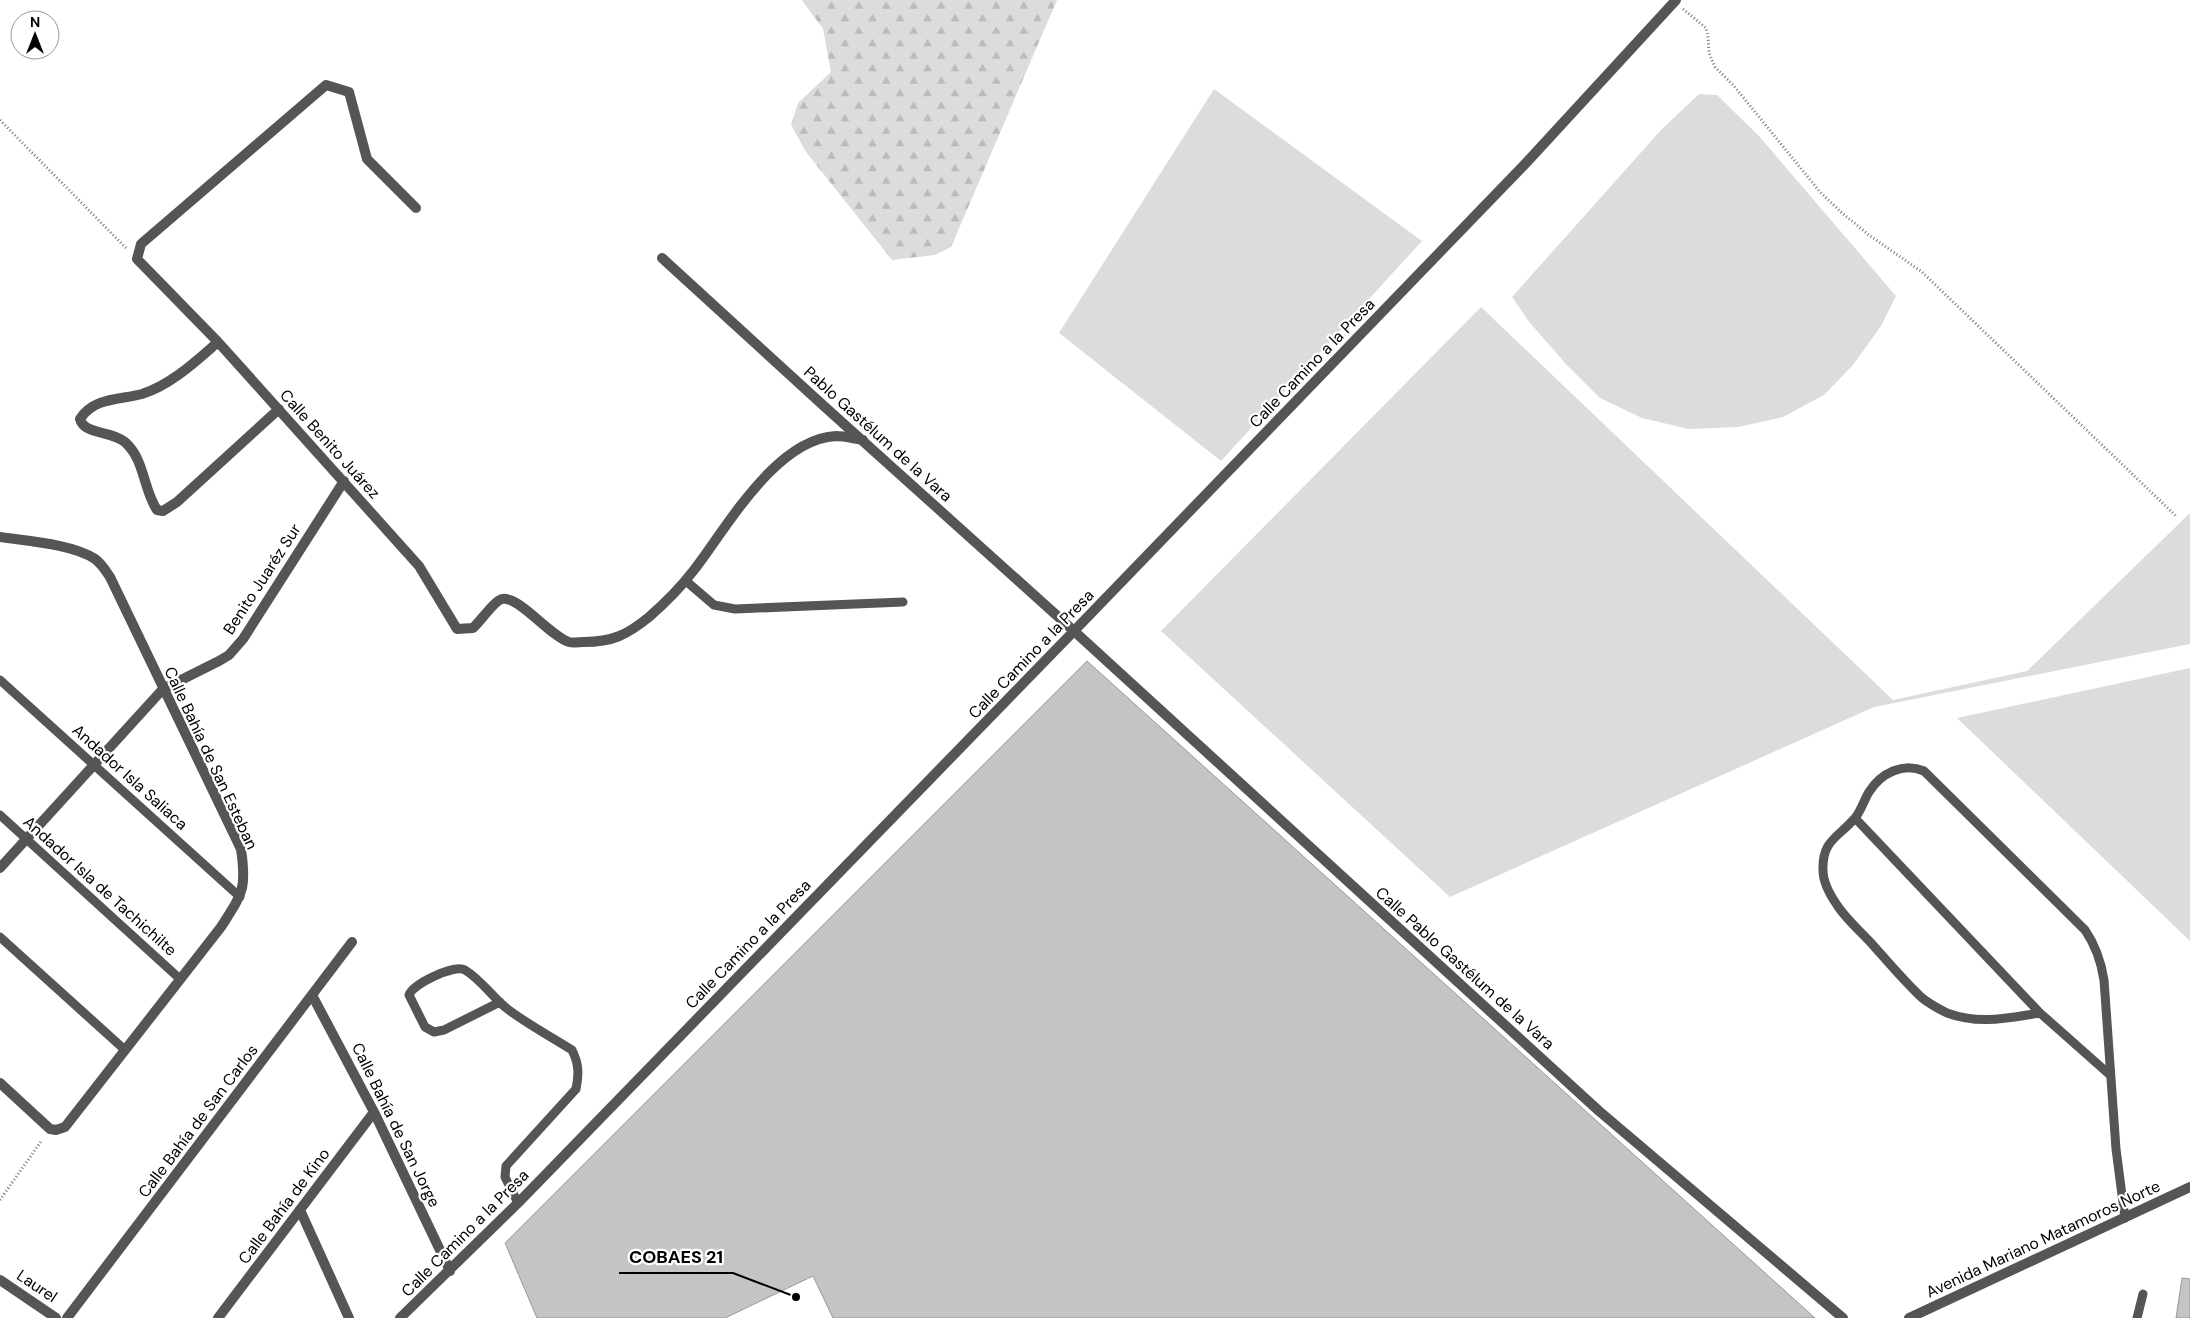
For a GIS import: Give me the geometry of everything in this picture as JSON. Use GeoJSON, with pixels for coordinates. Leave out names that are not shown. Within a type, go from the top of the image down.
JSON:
{"type":"FeatureCollection","features":[{"type":"Feature","properties":{"kind":"street","name":"Calle Camino a la Presa"},"geometry":{"type":"LineString","coordinates":[[400,1318],[518,1203],[1074,631],[1519,170],[1676,1]]}},
{"type":"Feature","properties":{"kind":"street"},"geometry":{"type":"LineString","coordinates":[[137,259],[141,244],[326,85],[349,92],[367,159],[416,208]]}},
{"type":"Feature","properties":{"kind":"street","name":"Pablo Gastélum de la Vara"},"geometry":{"type":"LineString","coordinates":[[662,258],[825,408],[864,440],[1074,631]]}},
{"type":"Feature","properties":{"kind":"street","name":"Calle Benito Juárez"},"geometry":{"type":"LineString","coordinates":[[137,259],[218,342],[420,566],[457,629],[473,628],[500,600],[506,599],[519,604],[535,619],[568,642],[602,642],[624,636],[650,616],[686,580]]}},
{"type":"Feature","properties":{"kind":"street"},"geometry":{"type":"LineString","coordinates":[[218,342],[194,363],[156,389],[101,402],[90,407],[80,419],[82,424],[87,429],[126,442],[140,466],[151,502],[157,510],[163,511],[177,502],[279,410]]}},
{"type":"Feature","properties":{"kind":"street"},"geometry":{"type":"LineString","coordinates":[[686,580],[739,507],[766,476],[789,455],[813,442],[837,436],[864,440]]}},
{"type":"Feature","properties":{"kind":"street","name":"Benito Juaréz Sur"},"geometry":{"type":"LineString","coordinates":[[163,689],[219,661],[229,654],[243,639],[344,482]]}},
{"type":"Feature","properties":{"kind":"street","name":"Calle Bahía de San Esteban"},"geometry":{"type":"LineString","coordinates":[[0,537],[53,544],[90,555],[97,560],[110,576],[241,849],[245,878],[240,897],[221,927],[126,1050],[65,1127],[56,1130],[50,1129]]}},
{"type":"Feature","properties":{"kind":"street","name":"Calle Pablo Gastélum de la Vara"},"geometry":{"type":"LineString","coordinates":[[1074,631],[1599,1111],[1843,1318]]}},
{"type":"Feature","properties":{"kind":"street"},"geometry":{"type":"LineString","coordinates":[[0,868],[163,689]]}},
{"type":"Feature","properties":{"kind":"street","name":"Calle Bahía de San Carlos"},"geometry":{"type":"LineString","coordinates":[[67,1318],[352,942]]}},
{"type":"Feature","properties":{"kind":"street","name":"Calle Bahía de San Jorge"},"geometry":{"type":"LineString","coordinates":[[312,995],[374,1112],[450,1270]]}},
{"type":"Feature","properties":{"kind":"street"},"geometry":{"type":"LineString","coordinates":[[0,1083],[50,1129]]}},
{"type":"Feature","properties":{"kind":"street","name":"Calle Bahía de Kino"},"geometry":{"type":"LineString","coordinates":[[218,1318],[374,1112]]}},
{"type":"Feature","properties":{"kind":"street","name":"Avenida Mariano Matamoros Norte"},"geometry":{"type":"LineString","coordinates":[[1909,1318],[2190,1187]]}},
{"type":"Feature","properties":{"kind":"street"},"geometry":{"type":"LineString","coordinates":[[300,1210],[348,1318]]}},
{"type":"Feature","properties":{"kind":"street","name":"Laurel"},"geometry":{"type":"LineString","coordinates":[[0,1280],[56,1318]]}},
{"type":"Feature","properties":{"kind":"lane"},"geometry":{"type":"LineString","coordinates":[[686,580],[714,605],[735,609],[903,602]]}},
{"type":"Feature","properties":{"kind":"lane","name":"Andador Isla Saliaca"},"geometry":{"type":"LineString","coordinates":[[0,680],[240,897]]}},
{"type":"Feature","properties":{"kind":"lane"},"geometry":{"type":"LineString","coordinates":[[2040,1013],[1987,1021],[1946,1012],[1922,998],[1838,907],[1826,887],[1822,871],[1827,845],[1833,837],[1855,818],[1868,793],[1877,781],[1887,773],[1896,769],[1910,768],[1924,771],[2085,930],[2098,953],[2104,980],[2116,1150],[2126,1218]]}},
{"type":"Feature","properties":{"kind":"lane","name":"Andador Isla de Tachichilte"},"geometry":{"type":"LineString","coordinates":[[0,815],[180,979]]}},
{"type":"Feature","properties":{"kind":"lane"},"geometry":{"type":"LineString","coordinates":[[1855,818],[2040,1013],[2110,1076]]}},
{"type":"Feature","properties":{"kind":"lane"},"geometry":{"type":"LineString","coordinates":[[0,937],[126,1050]]}},
{"type":"Feature","properties":{"kind":"lane"},"geometry":{"type":"LineString","coordinates":[[500,1002],[444,1030],[434,1032],[425,1027],[410,995],[415,987],[445,972],[459,969],[465,970],[523,1020],[572,1050],[578,1061],[579,1076],[576,1089],[506,1166],[505,1177],[518,1203]]}},
{"type":"Feature","properties":{"kind":"lane"},"geometry":{"type":"LineString","coordinates":[[2137,1318],[2143,1294]]}},
{"type":"Feature","properties":{"kind":"path"},"geometry":{"type":"LineString","coordinates":[[1676,1],[1706,28],[1709,53],[1714,66],[1734,86],[1820,192],[1869,235],[1922,272],[2176,516]]}},
{"type":"Feature","properties":{"kind":"path"},"geometry":{"type":"LineString","coordinates":[[0,120],[137,259]]}},
{"type":"Feature","properties":{"kind":"path"},"geometry":{"type":"LineString","coordinates":[[0,1200],[50,1129]]}},
{"type":"Feature","properties":{"kind":"green space"},"geometry":{"type":"Polygon","coordinates":[[[802,0],[1057,0],[951,247],[935,255],[892,260],[806,152],[791,125],[798,103],[831,72],[823,29],[802,0]]]}},
{"type":"Feature","properties":{"kind":"green space"},"geometry":{"type":"Polygon","coordinates":[[[1214,89],[1422,241],[1221,461],[1059,333],[1214,89]]]}},
{"type":"Feature","properties":{"kind":"green space"},"geometry":{"type":"Polygon","coordinates":[[[1699,94],[1717,95],[1759,136],[1896,296],[1881,326],[1853,365],[1824,395],[1783,417],[1738,427],[1689,429],[1642,418],[1600,398],[1566,364],[1530,323],[1512,297],[1661,130],[1699,94]]]}},
{"type":"Feature","properties":{"kind":"green space"},"geometry":{"type":"Polygon","coordinates":[[[1481,307],[1893,700],[2027,671],[2190,513],[2190,644],[1874,707],[1450,897],[1161,631],[1481,307]]]}},
{"type":"Feature","properties":{"kind":"green space"},"geometry":{"type":"Polygon","coordinates":[[[2190,668],[2190,941],[1957,718],[2190,668]]]}},
{"type":"Feature","properties":{"kind":"building"},"geometry":{"type":"Polygon","coordinates":[[[1087,661],[1815,1318],[833,1318],[813,1276],[725,1318],[537,1318],[505,1243],[1087,661]]]}},
{"type":"Feature","properties":{"kind":"building"},"geometry":{"type":"Polygon","coordinates":[[[2182,1278],[2190,1279],[2190,1318],[2176,1318],[2182,1278]]]}},
{"type":"Feature","properties":{"kind":"place","name":"COBAES 21"},"geometry":{"type":"Point","coordinates":[796,1297]}}]}
